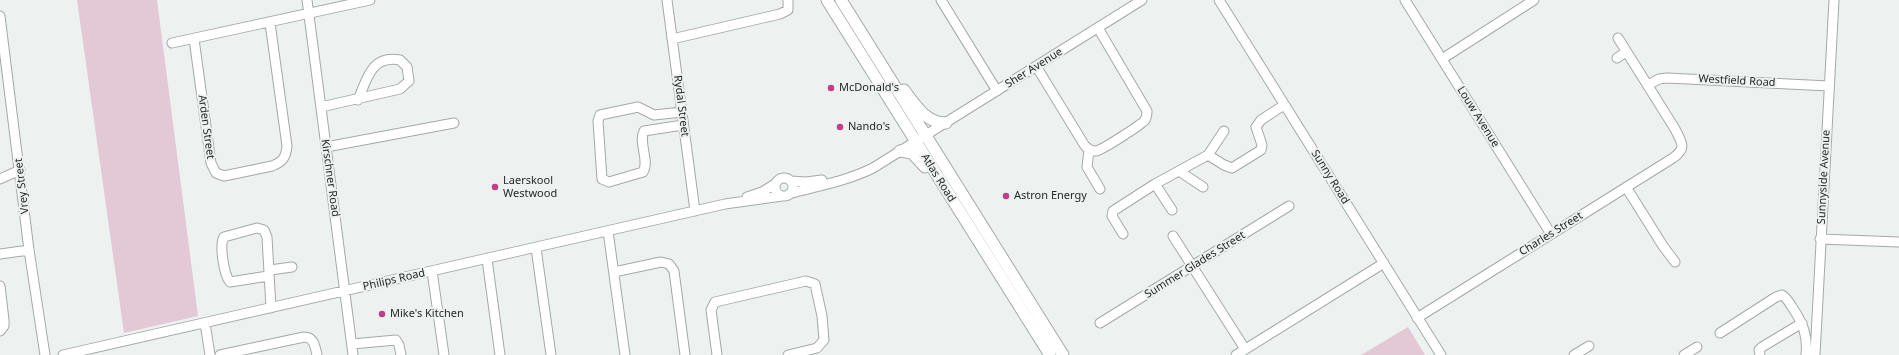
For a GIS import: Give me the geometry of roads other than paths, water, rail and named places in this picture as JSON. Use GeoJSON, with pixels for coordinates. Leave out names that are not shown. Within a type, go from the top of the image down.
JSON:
{"type":"FeatureCollection","features":[{"type":"Feature","properties":{"kind":"main road","name":"Atlas Road"},"geometry":{"type":"LineString","coordinates":[[827,0],[1050,355]]}},
{"type":"Feature","properties":{"kind":"main road","name":"Atlas Road"},"geometry":{"type":"LineString","coordinates":[[841,0],[1063,355]]}},
{"type":"Feature","properties":{"kind":"main road"},"geometry":{"type":"LineString","coordinates":[[882,67],[930,120],[937,123],[946,123]]}},
{"type":"Feature","properties":{"kind":"main road"},"geometry":{"type":"LineString","coordinates":[[900,151],[912,153],[916,156],[938,184],[946,191]]}},
{"type":"Feature","properties":{"kind":"street","name":"Kirschner Road"},"geometry":{"type":"LineString","coordinates":[[307,0],[353,355]]}},
{"type":"Feature","properties":{"kind":"street"},"geometry":{"type":"LineString","coordinates":[[172,43],[270,23],[345,3],[370,0]]}},
{"type":"Feature","properties":{"kind":"street","name":"Rydal Street"},"geometry":{"type":"LineString","coordinates":[[667,0],[695,212]]}},
{"type":"Feature","properties":{"kind":"street"},"geometry":{"type":"LineString","coordinates":[[672,39],[780,14],[788,10],[788,0]]}},
{"type":"Feature","properties":{"kind":"street","name":"Sher Avenue"},"geometry":{"type":"LineString","coordinates":[[926,136],[1142,0]]}},
{"type":"Feature","properties":{"kind":"street","name":"Sunny Road"},"geometry":{"type":"LineString","coordinates":[[1219,0],[1441,355]]}},
{"type":"Feature","properties":{"kind":"street","name":"Louw Avenue"},"geometry":{"type":"LineString","coordinates":[[1405,0],[1551,234]]}},
{"type":"Feature","properties":{"kind":"street"},"geometry":{"type":"LineString","coordinates":[[1442,59],[1534,0]]}},
{"type":"Feature","properties":{"kind":"street","name":"Sunnyside Avenue"},"geometry":{"type":"LineString","coordinates":[[1815,355],[1820,239],[1834,0]]}},
{"type":"Feature","properties":{"kind":"street"},"geometry":{"type":"LineString","coordinates":[[943,1],[997,91]]}},
{"type":"Feature","properties":{"kind":"street","name":"Vrey Street"},"geometry":{"type":"LineString","coordinates":[[0,16],[29,250],[45,355]]}},
{"type":"Feature","properties":{"kind":"street","name":"Arden Street"},"geometry":{"type":"LineString","coordinates":[[194,39],[211,164],[216,173],[224,176],[272,166],[278,164],[285,156],[287,146],[270,23]]}},
{"type":"Feature","properties":{"kind":"street"},"geometry":{"type":"LineString","coordinates":[[1036,66],[1085,146],[1089,150],[1096,151],[1105,147],[1143,122],[1147,113],[1142,101],[1098,28]]}},
{"type":"Feature","properties":{"kind":"street"},"geometry":{"type":"LineString","coordinates":[[1618,38],[1648,85]]}},
{"type":"Feature","properties":{"kind":"street"},"geometry":{"type":"LineString","coordinates":[[1617,58],[1626,52]]}},
{"type":"Feature","properties":{"kind":"street"},"geometry":{"type":"LineString","coordinates":[[321,107],[358,100],[400,89],[409,81],[407,67],[400,60],[386,59],[379,62],[371,70],[358,100]]}},
{"type":"Feature","properties":{"kind":"street","name":"Westfield Road"},"geometry":{"type":"LineString","coordinates":[[1648,85],[1659,79],[1667,78],[1829,86]]}},
{"type":"Feature","properties":{"kind":"street","name":"Charles Street"},"geometry":{"type":"LineString","coordinates":[[1417,318],[1673,158],[1682,148],[1681,141],[1648,85]]}},
{"type":"Feature","properties":{"kind":"street"},"geometry":{"type":"LineString","coordinates":[[682,112],[654,115],[638,107],[600,115],[598,121],[602,180],[609,182],[643,172],[645,166],[644,131],[683,125]]}},
{"type":"Feature","properties":{"kind":"street"},"geometry":{"type":"LineString","coordinates":[[1208,155],[1230,168],[1234,167],[1261,150],[1262,145],[1256,127],[1286,108]]}},
{"type":"Feature","properties":{"kind":"street"},"geometry":{"type":"LineString","coordinates":[[326,147],[454,123]]}},
{"type":"Feature","properties":{"kind":"street"},"geometry":{"type":"LineString","coordinates":[[1123,234],[1112,216],[1112,213],[1156,184],[1208,155],[1224,131]]}},
{"type":"Feature","properties":{"kind":"street","name":"Philips Road"},"geometry":{"type":"LineString","coordinates":[[725,204],[786,195],[863,173],[926,136]]}},
{"type":"Feature","properties":{"kind":"street"},"geometry":{"type":"LineString","coordinates":[[1089,150],[1087,167],[1100,189]]}},
{"type":"Feature","properties":{"kind":"street"},"geometry":{"type":"LineString","coordinates":[[0,178],[20,170]]}},
{"type":"Feature","properties":{"kind":"street"},"geometry":{"type":"LineString","coordinates":[[1179,171],[1203,187]]}},
{"type":"Feature","properties":{"kind":"street"},"geometry":{"type":"LineString","coordinates":[[781,179],[787,179],[791,181],[793,189],[786,195],[775,191],[775,184],[781,179]]}},
{"type":"Feature","properties":{"kind":"street","name":"Philips Road"},"geometry":{"type":"LineString","coordinates":[[791,181],[806,182],[827,179],[841,180]]}},
{"type":"Feature","properties":{"kind":"street","name":"Philips Road"},"geometry":{"type":"LineString","coordinates":[[63,355],[695,212],[762,192],[775,184]]}},
{"type":"Feature","properties":{"kind":"street"},"geometry":{"type":"LineString","coordinates":[[1156,184],[1172,210]]}},
{"type":"Feature","properties":{"kind":"street"},"geometry":{"type":"LineString","coordinates":[[1626,187],[1663,246],[1675,262]]}},
{"type":"Feature","properties":{"kind":"street","name":"Summer Glades Street"},"geometry":{"type":"LineString","coordinates":[[1100,323],[1289,206]]}},
{"type":"Feature","properties":{"kind":"street"},"geometry":{"type":"LineString","coordinates":[[271,308],[269,273],[267,237],[264,230],[261,228],[228,235],[223,239],[225,271],[230,282],[269,273],[292,267]]}},
{"type":"Feature","properties":{"kind":"street"},"geometry":{"type":"LineString","coordinates":[[608,231],[625,355]]}},
{"type":"Feature","properties":{"kind":"street"},"geometry":{"type":"LineString","coordinates":[[1173,236],[1245,349]]}},
{"type":"Feature","properties":{"kind":"street"},"geometry":{"type":"LineString","coordinates":[[1820,239],[1899,242]]}},
{"type":"Feature","properties":{"kind":"street"},"geometry":{"type":"LineString","coordinates":[[536,248],[551,355]]}},
{"type":"Feature","properties":{"kind":"street"},"geometry":{"type":"LineString","coordinates":[[0,254],[29,250]]}},
{"type":"Feature","properties":{"kind":"street"},"geometry":{"type":"LineString","coordinates":[[487,259],[500,355]]}},
{"type":"Feature","properties":{"kind":"street"},"geometry":{"type":"LineString","coordinates":[[614,272],[661,262],[669,264],[674,271],[685,355]]}},
{"type":"Feature","properties":{"kind":"street"},"geometry":{"type":"LineString","coordinates":[[1236,355],[1384,263]]}},
{"type":"Feature","properties":{"kind":"street"},"geometry":{"type":"LineString","coordinates":[[432,271],[444,355]]}},
{"type":"Feature","properties":{"kind":"street"},"geometry":{"type":"LineString","coordinates":[[716,355],[711,310],[715,302],[806,281],[811,282],[815,284],[818,297],[822,316],[824,340],[817,348],[788,355]]}},
{"type":"Feature","properties":{"kind":"street"},"geometry":{"type":"LineString","coordinates":[[0,286],[4,320],[4,326],[0,331]]}},
{"type":"Feature","properties":{"kind":"street"},"geometry":{"type":"LineString","coordinates":[[1720,333],[1776,297],[1782,295],[1786,298],[1802,323],[1807,340],[1806,355]]}},
{"type":"Feature","properties":{"kind":"street"},"geometry":{"type":"LineString","coordinates":[[205,323],[210,355]]}},
{"type":"Feature","properties":{"kind":"street"},"geometry":{"type":"LineString","coordinates":[[1760,355],[1759,350],[1762,347],[1802,323]]}},
{"type":"Feature","properties":{"kind":"street"},"geometry":{"type":"LineString","coordinates":[[220,355],[304,336],[311,338],[317,355]]}},
{"type":"Feature","properties":{"kind":"street"},"geometry":{"type":"LineString","coordinates":[[352,344],[396,340],[399,345],[401,355]]}},
{"type":"Feature","properties":{"kind":"street"},"geometry":{"type":"LineString","coordinates":[[1574,355],[1589,346]]}},
{"type":"Feature","properties":{"kind":"street"},"geometry":{"type":"LineString","coordinates":[[1684,355],[1697,347]]}},
{"type":"Feature","properties":{"kind":"place","name":"McDonald's"},"geometry":{"type":"Point","coordinates":[831,88]}},
{"type":"Feature","properties":{"kind":"place","name":"Nando's"},"geometry":{"type":"Point","coordinates":[840,127]}},
{"type":"Feature","properties":{"kind":"place","name":"Laerskool Westwood"},"geometry":{"type":"Point","coordinates":[495,187]}},
{"type":"Feature","properties":{"kind":"place","name":"Astron Energy"},"geometry":{"type":"Point","coordinates":[1006,196]}},
{"type":"Feature","properties":{"kind":"place","name":"Mike's Kitchen"},"geometry":{"type":"Point","coordinates":[382,314]}}]}
